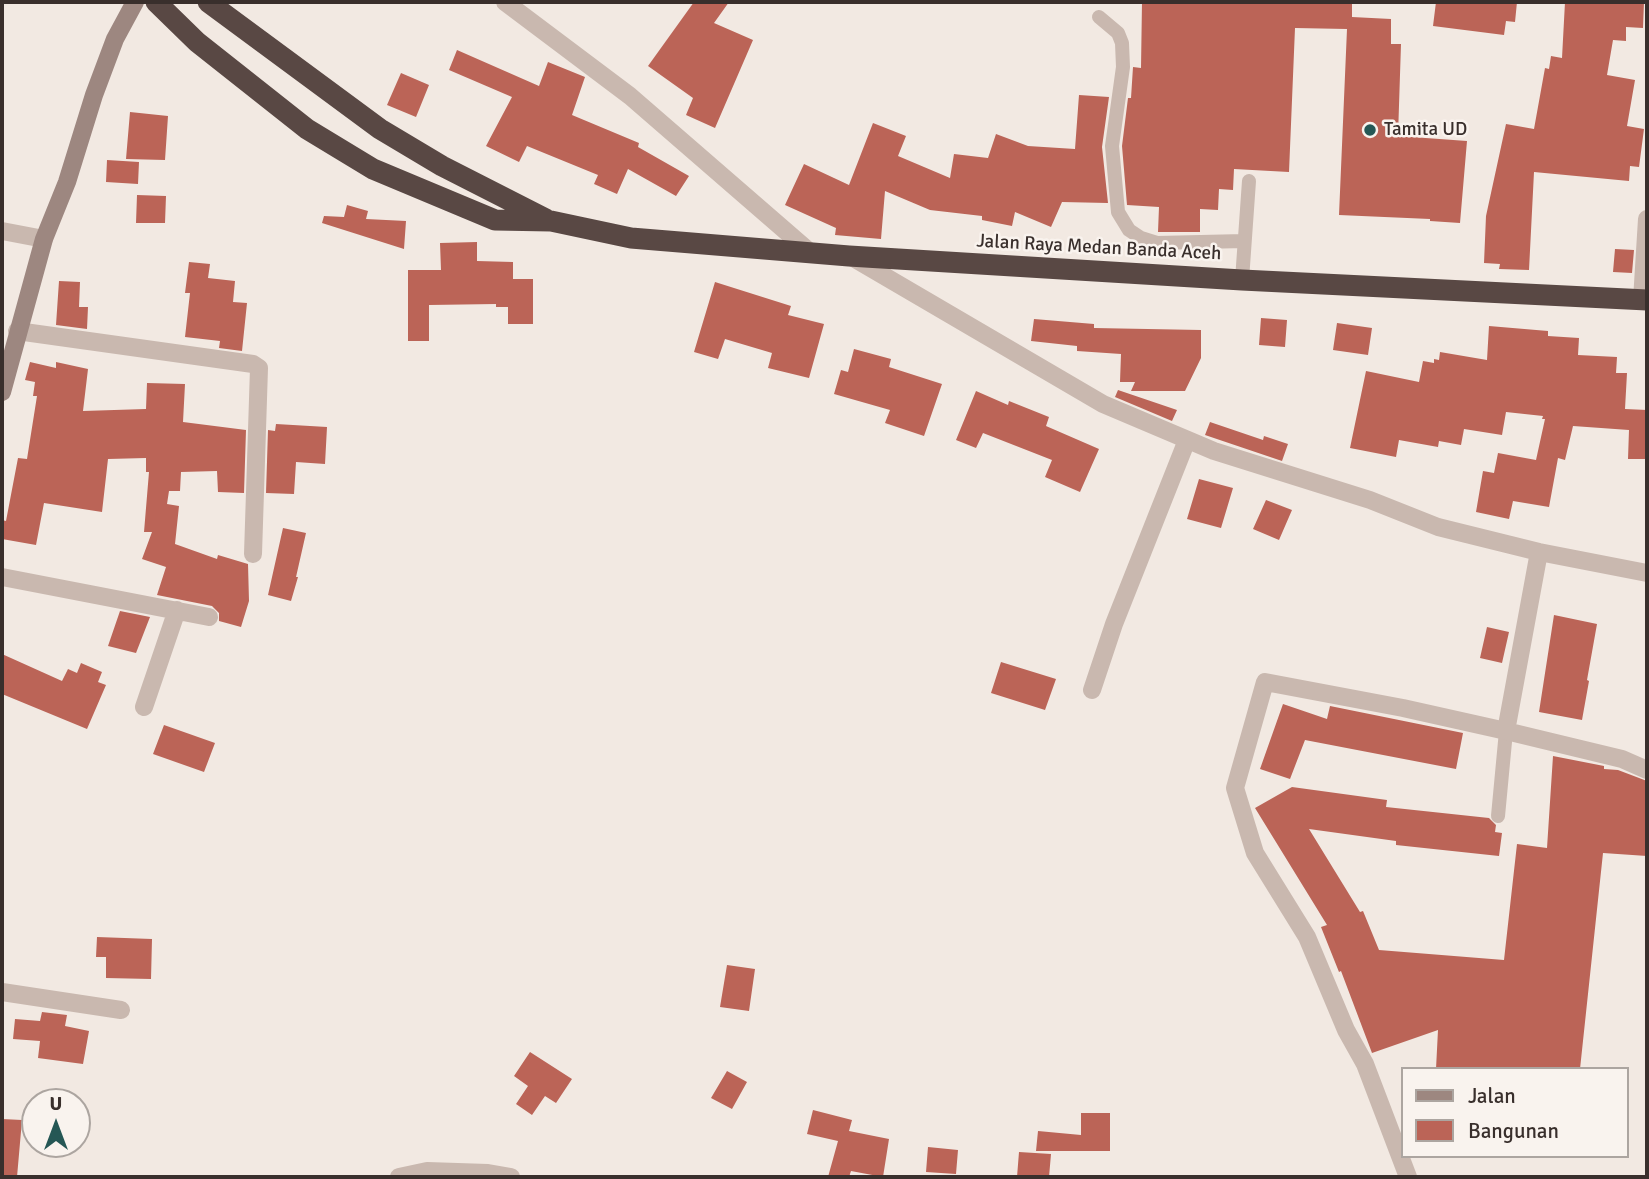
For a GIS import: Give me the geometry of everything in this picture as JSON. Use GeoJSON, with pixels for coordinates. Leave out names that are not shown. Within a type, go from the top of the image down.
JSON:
{"type":"FeatureCollection","features":[{"type":"Feature","properties":{"kind":"highway","name":"Jalan Raya Medan Banda Aceh"},"geometry":{"type":"LineString","coordinates":[[156,2],[197,42],[283,111],[373,169],[495,220],[551,222],[631,237],[849,256],[1242,280],[1645,300]]}},
{"type":"Feature","properties":{"kind":"highway","name":"Jalan Raya Medan Banda Aceh"},"geometry":{"type":"LineString","coordinates":[[215,7],[380,130],[442,166],[551,222]]}},
{"type":"Feature","properties":{"kind":"street"},"geometry":{"type":"LineString","coordinates":[[2,393],[44,239],[67,182],[115,39],[135,2]]}},
{"type":"Feature","properties":{"kind":"street"},"geometry":{"type":"LineString","coordinates":[[505,2],[630,96],[811,253]]}},
{"type":"Feature","properties":{"kind":"street"},"geometry":{"type":"LineString","coordinates":[[1645,300],[1647,219]]}},
{"type":"Feature","properties":{"kind":"street"},"geometry":{"type":"LineString","coordinates":[[2,231],[44,239]]}},
{"type":"Feature","properties":{"kind":"street"},"geometry":{"type":"LineString","coordinates":[[849,256],[1103,404],[1214,451],[1370,500],[1438,527],[1539,552],[1647,573]]}},
{"type":"Feature","properties":{"kind":"street"},"geometry":{"type":"LineString","coordinates":[[17,331],[253,364],[259,368],[253,554]]}},
{"type":"Feature","properties":{"kind":"street"},"geometry":{"type":"LineString","coordinates":[[1092,690],[1114,624],[1188,440]]}},
{"type":"Feature","properties":{"kind":"street"},"geometry":{"type":"LineString","coordinates":[[1506,731],[1539,552]]}},
{"type":"Feature","properties":{"kind":"street"},"geometry":{"type":"LineString","coordinates":[[2,577],[209,617]]}},
{"type":"Feature","properties":{"kind":"street"},"geometry":{"type":"LineString","coordinates":[[144,707],[177,610]]}},
{"type":"Feature","properties":{"kind":"street"},"geometry":{"type":"LineString","coordinates":[[1400,1156],[1365,1064],[1346,1030],[1307,937],[1255,853],[1235,788],[1265,682],[1506,731],[1622,760],[1647,770]]}},
{"type":"Feature","properties":{"kind":"street"},"geometry":{"type":"LineString","coordinates":[[2,992],[121,1010]]}},
{"type":"Feature","properties":{"kind":"street"},"geometry":{"type":"LineString","coordinates":[[1401,1158],[1408,1177]]}},
{"type":"Feature","properties":{"kind":"street"},"geometry":{"type":"LineString","coordinates":[[399,1177],[427,1171],[488,1173],[511,1177]]}},
{"type":"Feature","properties":{"kind":"lane"},"geometry":{"type":"LineString","coordinates":[[1099,18],[1118,33],[1122,43],[1123,67],[1112,146],[1118,212],[1129,230],[1141,238],[1157,243],[1244,241]]}},
{"type":"Feature","properties":{"kind":"lane"},"geometry":{"type":"LineString","coordinates":[[1242,280],[1249,181]]}},
{"type":"Feature","properties":{"kind":"lane"},"geometry":{"type":"LineString","coordinates":[[1498,816],[1506,731]]}},
{"type":"Feature","properties":{"kind":"building"},"geometry":{"type":"Polygon","coordinates":[[[694,2],[729,2],[714,23],[753,40],[715,128],[686,115],[693,98],[648,66],[694,2]]]}},
{"type":"Feature","properties":{"kind":"building"},"geometry":{"type":"Polygon","coordinates":[[[1142,2],[1347,2],[1352,3],[1352,17],[1391,19],[1391,44],[1401,44],[1398,136],[1467,141],[1460,223],[1339,215],[1347,29],[1295,28],[1289,172],[1234,169],[1233,190],[1219,189],[1218,210],[1200,209],[1200,232],[1158,232],[1159,207],[1127,205],[1122,146],[1128,98],[1131,98],[1133,67],[1141,68],[1142,2]]]}},
{"type":"Feature","properties":{"kind":"building"},"geometry":{"type":"Polygon","coordinates":[[[1436,2],[1517,2],[1515,22],[1506,21],[1504,35],[1433,26],[1436,2]]]}},
{"type":"Feature","properties":{"kind":"building"},"geometry":{"type":"Polygon","coordinates":[[[1565,2],[1644,2],[1643,28],[1626,27],[1626,41],[1613,40],[1607,75],[1635,80],[1627,126],[1644,129],[1639,167],[1630,166],[1629,181],[1534,172],[1529,270],[1499,269],[1500,264],[1484,263],[1486,216],[1506,124],[1534,129],[1545,68],[1549,69],[1551,56],[1562,58],[1565,2]]]}},
{"type":"Feature","properties":{"kind":"building"},"geometry":{"type":"Polygon","coordinates":[[[457,50],[539,86],[548,62],[585,77],[572,115],[639,143],[638,147],[689,176],[676,196],[628,169],[617,194],[594,184],[598,175],[527,146],[519,162],[486,146],[512,97],[449,70],[457,50]]]}},
{"type":"Feature","properties":{"kind":"building"},"geometry":{"type":"Polygon","coordinates":[[[401,73],[429,85],[416,117],[387,105],[401,73]]]}},
{"type":"Feature","properties":{"kind":"building"},"geometry":{"type":"Polygon","coordinates":[[[1079,95],[1109,97],[1102,147],[1108,203],[1062,202],[1051,227],[1015,212],[1012,226],[982,220],[982,216],[930,210],[885,191],[881,239],[835,235],[836,228],[785,205],[804,164],[849,185],[873,123],[906,136],[898,156],[950,178],[954,154],[988,158],[996,134],[1028,146],[1075,149],[1079,95]]]}},
{"type":"Feature","properties":{"kind":"building"},"geometry":{"type":"Polygon","coordinates":[[[130,112],[168,116],[165,160],[126,159],[130,112]]]}},
{"type":"Feature","properties":{"kind":"building"},"geometry":{"type":"Polygon","coordinates":[[[107,160],[139,162],[138,184],[106,182],[107,160]]]}},
{"type":"Feature","properties":{"kind":"building"},"geometry":{"type":"Polygon","coordinates":[[[137,195],[166,196],[165,223],[136,223],[137,195]]]}},
{"type":"Feature","properties":{"kind":"building"},"geometry":{"type":"Polygon","coordinates":[[[347,205],[368,211],[366,219],[406,221],[404,249],[322,223],[324,216],[344,217],[347,205]]]}},
{"type":"Feature","properties":{"kind":"building"},"geometry":{"type":"Polygon","coordinates":[[[477,242],[477,261],[513,262],[513,279],[533,279],[533,324],[508,324],[508,307],[496,307],[496,304],[429,305],[429,341],[408,341],[408,270],[441,270],[440,243],[477,242]]]}},
{"type":"Feature","properties":{"kind":"building"},"geometry":{"type":"Polygon","coordinates":[[[1615,249],[1634,250],[1632,273],[1613,272],[1615,249]]]}},
{"type":"Feature","properties":{"kind":"building"},"geometry":{"type":"Polygon","coordinates":[[[189,262],[210,264],[208,278],[235,281],[233,302],[247,303],[242,351],[219,348],[220,341],[185,337],[190,293],[185,293],[189,262]]]}},
{"type":"Feature","properties":{"kind":"building"},"geometry":{"type":"Polygon","coordinates":[[[59,281],[80,282],[79,307],[88,307],[87,329],[56,325],[59,281]]]}},
{"type":"Feature","properties":{"kind":"building"},"geometry":{"type":"Polygon","coordinates":[[[715,282],[791,306],[788,315],[824,324],[809,378],[768,368],[772,353],[725,339],[718,359],[694,352],[715,282]]]}},
{"type":"Feature","properties":{"kind":"building"},"geometry":{"type":"Polygon","coordinates":[[[1261,318],[1287,320],[1285,347],[1259,345],[1261,318]]]}},
{"type":"Feature","properties":{"kind":"building"},"geometry":{"type":"Polygon","coordinates":[[[1034,319],[1094,324],[1094,328],[1201,330],[1201,358],[1185,391],[1131,391],[1135,382],[1120,382],[1121,354],[1077,351],[1077,346],[1031,341],[1034,319]]]}},
{"type":"Feature","properties":{"kind":"building"},"geometry":{"type":"Polygon","coordinates":[[[1337,323],[1372,328],[1368,355],[1333,350],[1337,323]]]}},
{"type":"Feature","properties":{"kind":"building"},"geometry":{"type":"Polygon","coordinates":[[[1489,326],[1548,331],[1548,336],[1579,338],[1578,355],[1617,357],[1616,373],[1627,373],[1625,409],[1647,410],[1647,459],[1628,459],[1629,430],[1573,426],[1565,460],[1558,458],[1549,507],[1513,501],[1509,519],[1476,512],[1483,471],[1494,473],[1498,453],[1536,460],[1545,419],[1542,419],[1543,416],[1506,412],[1502,435],[1464,429],[1461,445],[1439,441],[1438,447],[1399,440],[1396,457],[1350,448],[1366,371],[1419,382],[1423,361],[1434,363],[1434,359],[1439,360],[1440,352],[1487,360],[1489,326]]]}},
{"type":"Feature","properties":{"kind":"building"},"geometry":{"type":"Polygon","coordinates":[[[854,349],[891,359],[889,367],[942,384],[924,436],[885,423],[890,410],[834,394],[841,370],[848,372],[854,349]]]}},
{"type":"Feature","properties":{"kind":"building"},"geometry":{"type":"Polygon","coordinates":[[[30,362],[56,368],[56,362],[88,369],[83,411],[146,409],[147,383],[185,384],[183,422],[246,430],[244,493],[218,492],[217,471],[181,472],[180,491],[169,491],[167,504],[179,506],[175,544],[217,559],[218,555],[248,564],[249,601],[241,627],[219,621],[219,613],[212,606],[157,595],[166,567],[142,559],[152,532],[144,532],[149,472],[146,472],[146,458],[108,459],[102,512],[44,503],[36,545],[2,539],[2,520],[6,521],[18,458],[27,459],[37,396],[33,396],[35,382],[25,380],[30,362]]]}},
{"type":"Feature","properties":{"kind":"building"},"geometry":{"type":"Polygon","coordinates":[[[1118,390],[1177,410],[1172,421],[1115,397],[1118,390]]]}},
{"type":"Feature","properties":{"kind":"building"},"geometry":{"type":"Polygon","coordinates":[[[976,391],[1008,405],[1009,401],[1049,417],[1046,426],[1099,449],[1080,492],[1045,477],[1052,460],[983,433],[976,448],[956,440],[976,391]]]}},
{"type":"Feature","properties":{"kind":"building"},"geometry":{"type":"Polygon","coordinates":[[[1210,422],[1263,440],[1264,436],[1288,444],[1282,461],[1205,435],[1210,422]]]}},
{"type":"Feature","properties":{"kind":"building"},"geometry":{"type":"Polygon","coordinates":[[[276,424],[327,427],[325,464],[296,462],[294,494],[266,493],[268,430],[275,431],[276,424]]]}},
{"type":"Feature","properties":{"kind":"building"},"geometry":{"type":"Polygon","coordinates":[[[1199,479],[1233,488],[1221,528],[1187,519],[1199,479]]]}},
{"type":"Feature","properties":{"kind":"building"},"geometry":{"type":"Polygon","coordinates":[[[1266,500],[1292,510],[1279,540],[1253,529],[1266,500]]]}},
{"type":"Feature","properties":{"kind":"building"},"geometry":{"type":"Polygon","coordinates":[[[283,528],[306,533],[291,601],[268,595],[283,528]]]}},
{"type":"Feature","properties":{"kind":"building"},"geometry":{"type":"Polygon","coordinates":[[[120,611],[150,617],[136,653],[108,646],[120,611]]]}},
{"type":"Feature","properties":{"kind":"building"},"geometry":{"type":"Polygon","coordinates":[[[1554,615],[1597,624],[1582,720],[1539,712],[1554,615]]]}},
{"type":"Feature","properties":{"kind":"building"},"geometry":{"type":"Polygon","coordinates":[[[1487,627],[1509,632],[1502,663],[1480,658],[1487,627]]]}},
{"type":"Feature","properties":{"kind":"building"},"geometry":{"type":"Polygon","coordinates":[[[2,654],[62,681],[68,669],[77,673],[81,663],[102,672],[98,682],[106,685],[87,729],[2,694],[2,654]]]}},
{"type":"Feature","properties":{"kind":"building"},"geometry":{"type":"Polygon","coordinates":[[[1001,662],[1056,679],[1045,710],[991,693],[1001,662]]]}},
{"type":"Feature","properties":{"kind":"building"},"geometry":{"type":"Polygon","coordinates":[[[1283,704],[1327,719],[1330,706],[1463,733],[1456,769],[1305,740],[1290,779],[1260,769],[1283,704]]]}},
{"type":"Feature","properties":{"kind":"building"},"geometry":{"type":"Polygon","coordinates":[[[164,725],[215,743],[204,772],[153,754],[164,725]]]}},
{"type":"Feature","properties":{"kind":"building"},"geometry":{"type":"Polygon","coordinates":[[[1553,756],[1604,766],[1604,769],[1618,770],[1647,781],[1647,856],[1603,853],[1580,1067],[1436,1067],[1438,1030],[1372,1053],[1321,927],[1327,925],[1255,808],[1292,787],[1387,800],[1386,807],[1489,818],[1496,825],[1495,832],[1502,833],[1499,856],[1396,845],[1396,841],[1309,829],[1360,912],[1363,911],[1379,950],[1504,960],[1517,844],[1547,848],[1553,756]]]}},
{"type":"Feature","properties":{"kind":"building"},"geometry":{"type":"Polygon","coordinates":[[[97,937],[152,939],[151,979],[106,978],[106,957],[96,957],[97,937]]]}},
{"type":"Feature","properties":{"kind":"building"},"geometry":{"type":"Polygon","coordinates":[[[727,965],[755,969],[749,1011],[720,1007],[727,965]]]}},
{"type":"Feature","properties":{"kind":"building"},"geometry":{"type":"Polygon","coordinates":[[[42,1012],[67,1015],[65,1026],[89,1031],[83,1064],[38,1058],[40,1041],[13,1039],[15,1019],[40,1021],[42,1012]]]}},
{"type":"Feature","properties":{"kind":"building"},"geometry":{"type":"Polygon","coordinates":[[[530,1052],[572,1079],[556,1103],[545,1096],[532,1115],[516,1104],[528,1086],[514,1076],[530,1052]]]}},
{"type":"Feature","properties":{"kind":"building"},"geometry":{"type":"Polygon","coordinates":[[[727,1071],[747,1082],[732,1109],[711,1098],[727,1071]]]}},
{"type":"Feature","properties":{"kind":"building"},"geometry":{"type":"Polygon","coordinates":[[[813,1110],[852,1120],[849,1131],[889,1139],[883,1177],[851,1171],[849,1177],[828,1177],[838,1141],[807,1134],[813,1110]]]}},
{"type":"Feature","properties":{"kind":"building"},"geometry":{"type":"Polygon","coordinates":[[[1081,1113],[1110,1113],[1110,1151],[1036,1151],[1038,1131],[1081,1135],[1081,1113]]]}},
{"type":"Feature","properties":{"kind":"building"},"geometry":{"type":"Polygon","coordinates":[[[2,1119],[21,1120],[17,1177],[2,1177],[2,1119]]]}},
{"type":"Feature","properties":{"kind":"building"},"geometry":{"type":"Polygon","coordinates":[[[928,1147],[958,1150],[956,1174],[926,1172],[928,1147]]]}},
{"type":"Feature","properties":{"kind":"building"},"geometry":{"type":"Polygon","coordinates":[[[1019,1152],[1051,1154],[1049,1177],[1017,1177],[1019,1152]]]}},
{"type":"Feature","properties":{"kind":"place","name":"Tamita UD"},"geometry":{"type":"Point","coordinates":[1370,130]}}]}
